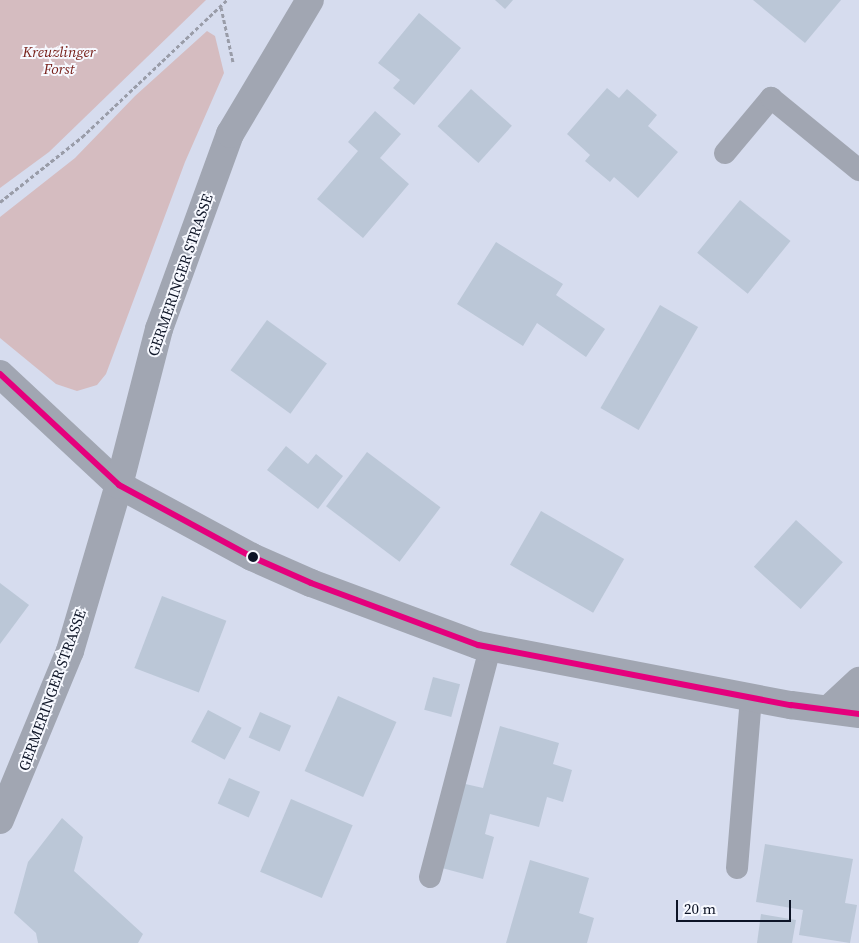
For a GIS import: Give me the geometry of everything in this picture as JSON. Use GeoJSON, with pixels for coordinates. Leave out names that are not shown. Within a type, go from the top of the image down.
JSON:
{"type":"FeatureCollection","features":[{"type":"Feature","properties":{"kind":"street","name":"GERMERINGER STRASSE"},"geometry":{"type":"LineString","coordinates":[[0,820],[70,651],[119,485],[159,329],[230,134],[310,0]]}},
{"type":"Feature","properties":{"kind":"street"},"geometry":{"type":"LineString","coordinates":[[0,374],[119,485],[252,557],[311,583],[490,648],[751,697],[859,714]]}},
{"type":"Feature","properties":{"kind":"street"},"geometry":{"type":"LineString","coordinates":[[830,708],[859,681]]}},
{"type":"Feature","properties":{"kind":"lane"},"geometry":{"type":"LineString","coordinates":[[725,153],[771,98],[859,170]]}},
{"type":"Feature","properties":{"kind":"lane"},"geometry":{"type":"LineString","coordinates":[[430,877],[490,648]]}},
{"type":"Feature","properties":{"kind":"lane"},"geometry":{"type":"LineString","coordinates":[[737,868],[751,697]]}},
{"type":"Feature","properties":{"kind":"path"},"geometry":{"type":"LineString","coordinates":[[0,202],[82,137],[227,0]]}},
{"type":"Feature","properties":{"kind":"path"},"geometry":{"type":"LineString","coordinates":[[221,6],[244,110]]}},
{"type":"Feature","properties":{"kind":"green space","name":"Kreuzlinger Forst"},"geometry":{"type":"Polygon","coordinates":[[[0,0],[206,0],[49,152],[0,188],[0,0]]]}},
{"type":"Feature","properties":{"kind":"green space"},"geometry":{"type":"Polygon","coordinates":[[[207,31],[215,36],[224,73],[185,162],[106,374],[97,385],[77,391],[56,384],[0,338],[0,217],[75,158],[135,96],[207,31]]]}},
{"type":"Feature","properties":{"kind":"building"},"geometry":{"type":"Polygon","coordinates":[[[495,0],[513,0],[505,9],[495,0]]]}},
{"type":"Feature","properties":{"kind":"building"},"geometry":{"type":"Polygon","coordinates":[[[753,0],[841,0],[805,43],[753,0]]]}},
{"type":"Feature","properties":{"kind":"building"},"geometry":{"type":"Polygon","coordinates":[[[419,13],[461,48],[414,105],[393,88],[400,80],[378,63],[419,13]]]}},
{"type":"Feature","properties":{"kind":"building"},"geometry":{"type":"Polygon","coordinates":[[[607,88],[619,98],[627,89],[657,115],[648,126],[678,152],[638,198],[614,177],[610,182],[585,161],[590,155],[567,134],[607,88]]]}},
{"type":"Feature","properties":{"kind":"building"},"geometry":{"type":"Polygon","coordinates":[[[471,89],[512,126],[478,163],[438,126],[471,89]]]}},
{"type":"Feature","properties":{"kind":"building"},"geometry":{"type":"Polygon","coordinates":[[[375,111],[401,134],[380,158],[409,184],[363,238],[317,199],[358,151],[348,142],[375,111]]]}},
{"type":"Feature","properties":{"kind":"building"},"geometry":{"type":"Polygon","coordinates":[[[740,200],[791,241],[748,294],[697,253],[740,200]]]}},
{"type":"Feature","properties":{"kind":"building"},"geometry":{"type":"Polygon","coordinates":[[[496,242],[563,284],[556,295],[605,329],[586,357],[537,323],[523,346],[457,304],[496,242]]]}},
{"type":"Feature","properties":{"kind":"building"},"geometry":{"type":"Polygon","coordinates":[[[660,305],[698,327],[639,430],[600,408],[660,305]]]}},
{"type":"Feature","properties":{"kind":"building"},"geometry":{"type":"Polygon","coordinates":[[[267,320],[327,363],[290,414],[231,370],[267,320]]]}},
{"type":"Feature","properties":{"kind":"building"},"geometry":{"type":"Polygon","coordinates":[[[286,446],[308,464],[316,454],[343,476],[318,509],[267,470],[286,446]]]}},
{"type":"Feature","properties":{"kind":"building"},"geometry":{"type":"Polygon","coordinates":[[[367,452],[440,507],[400,562],[326,506],[367,452]]]}},
{"type":"Feature","properties":{"kind":"building"},"geometry":{"type":"Polygon","coordinates":[[[541,511],[624,559],[593,613],[510,565],[541,511]]]}},
{"type":"Feature","properties":{"kind":"building"},"geometry":{"type":"Polygon","coordinates":[[[796,520],[843,562],[801,609],[754,567],[796,520]]]}},
{"type":"Feature","properties":{"kind":"building"},"geometry":{"type":"Polygon","coordinates":[[[0,583],[29,605],[0,644],[0,583]]]}},
{"type":"Feature","properties":{"kind":"building"},"geometry":{"type":"Polygon","coordinates":[[[162,596],[226,621],[199,693],[134,668],[162,596]]]}},
{"type":"Feature","properties":{"kind":"building"},"geometry":{"type":"Polygon","coordinates":[[[433,677],[460,684],[451,717],[424,710],[433,677]]]}},
{"type":"Feature","properties":{"kind":"building"},"geometry":{"type":"Polygon","coordinates":[[[338,696],[396,722],[363,797],[305,771],[338,696]]]}},
{"type":"Feature","properties":{"kind":"building"},"geometry":{"type":"Polygon","coordinates":[[[208,710],[242,728],[225,760],[191,742],[208,710]]]}},
{"type":"Feature","properties":{"kind":"building"},"geometry":{"type":"Polygon","coordinates":[[[260,712],[291,726],[280,751],[249,738],[260,712]]]}},
{"type":"Feature","properties":{"kind":"building"},"geometry":{"type":"Polygon","coordinates":[[[500,726],[559,743],[553,764],[572,770],[563,802],[547,797],[539,827],[490,814],[485,834],[494,837],[483,879],[442,868],[461,783],[483,788],[500,726]]]}},
{"type":"Feature","properties":{"kind":"building"},"geometry":{"type":"Polygon","coordinates":[[[229,778],[260,792],[249,817],[218,804],[229,778]]]}},
{"type":"Feature","properties":{"kind":"building"},"geometry":{"type":"Polygon","coordinates":[[[291,799],[353,825],[322,898],[260,872],[291,799]]]}},
{"type":"Feature","properties":{"kind":"building"},"geometry":{"type":"Polygon","coordinates":[[[62,818],[83,837],[74,871],[143,934],[138,943],[38,943],[36,933],[14,913],[28,862],[62,818]]]}},
{"type":"Feature","properties":{"kind":"building"},"geometry":{"type":"Polygon","coordinates":[[[765,844],[853,859],[845,903],[857,905],[850,943],[799,935],[803,910],[756,902],[765,844]]]}},
{"type":"Feature","properties":{"kind":"building"},"geometry":{"type":"Polygon","coordinates":[[[530,860],[589,878],[579,913],[594,918],[587,943],[506,943],[530,860]]]}},
{"type":"Feature","properties":{"kind":"building"},"geometry":{"type":"Polygon","coordinates":[[[761,914],[796,920],[792,943],[757,943],[761,914]]]}},
{"type":"Feature","properties":{"kind":"transit line"},"geometry":{"type":"LineString","coordinates":[[0,374],[119,485],[252,557],[311,583],[478,645],[791,705],[859,714]]}}]}
